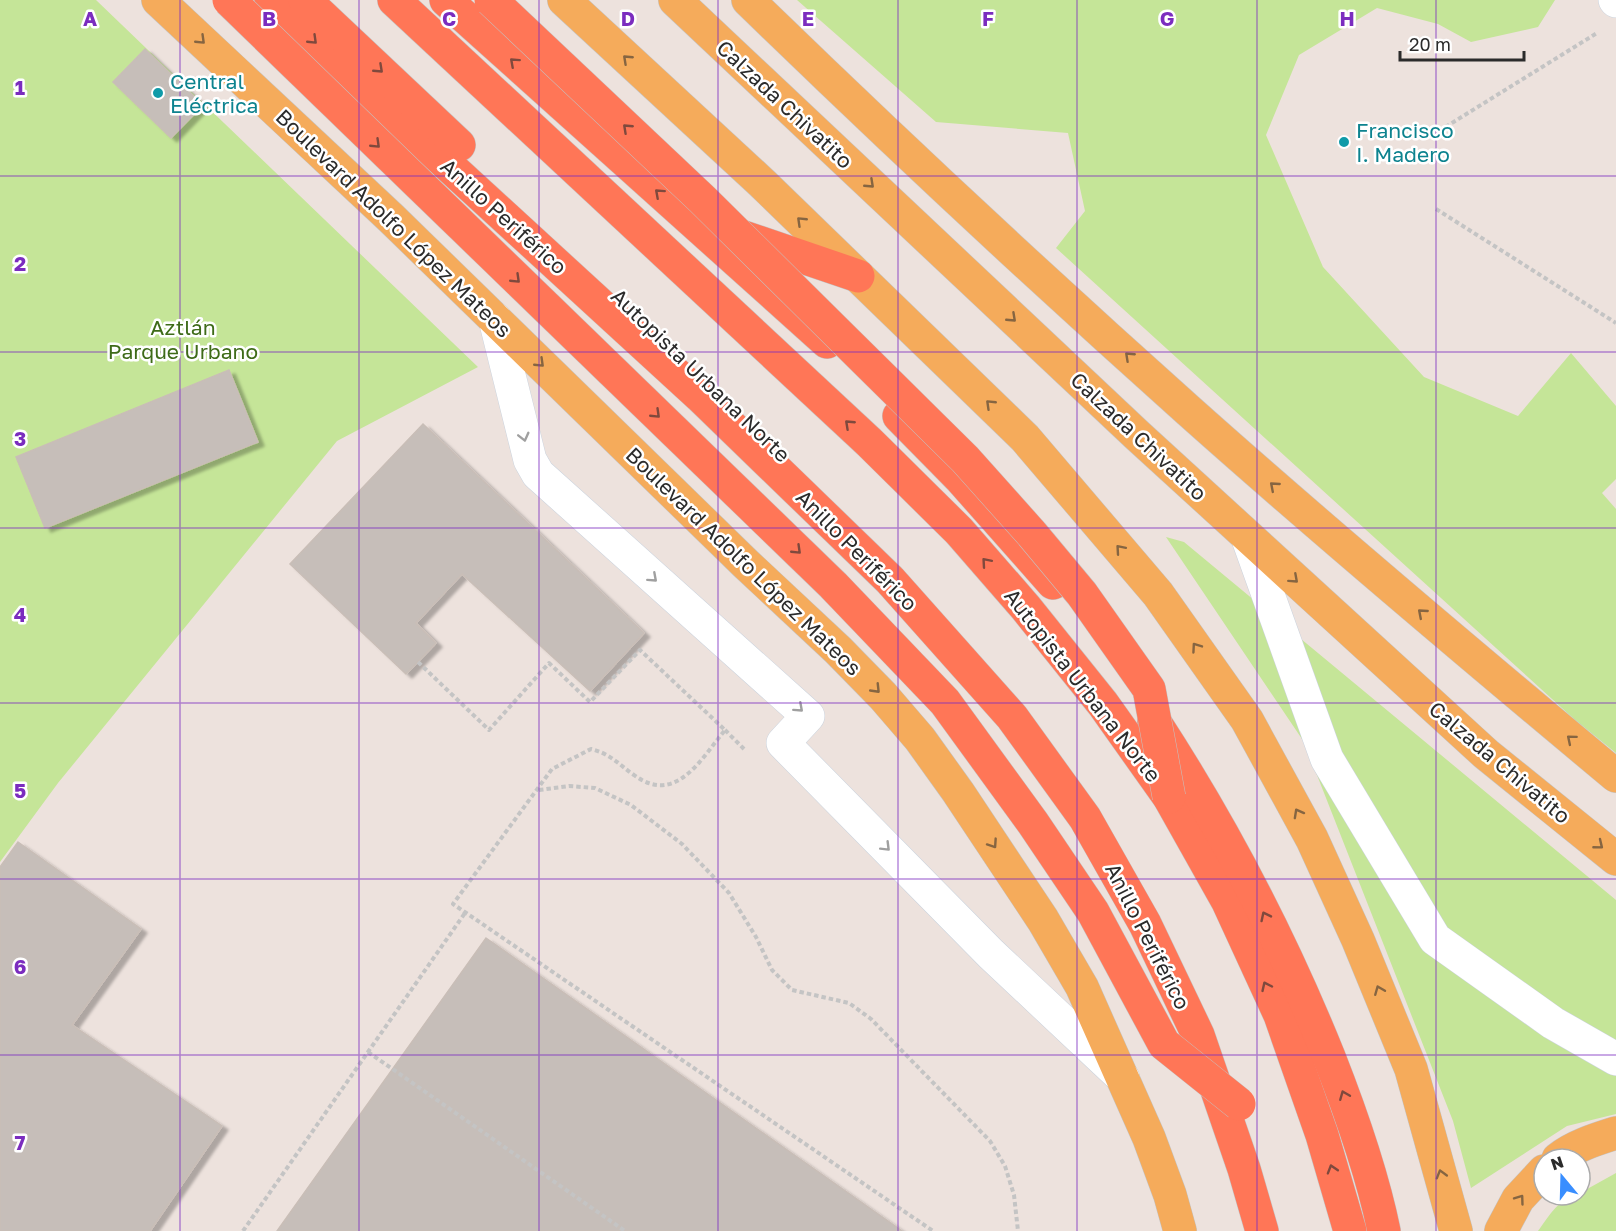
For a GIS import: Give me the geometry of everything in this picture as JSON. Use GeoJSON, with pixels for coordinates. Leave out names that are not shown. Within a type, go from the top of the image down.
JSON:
{"type":"FeatureCollection","features":[{"type":"Feature","properties":{"kind":"highway"},"geometry":{"type":"LineString","coordinates":[[229,0],[833,585],[945,702],[1021,805],[1093,912],[1164,1044],[1239,1104]]}},
{"type":"Feature","properties":{"kind":"highway","name":"Anillo Periférico"},"geometry":{"type":"LineString","coordinates":[[271,0],[708,404],[890,580],[1012,717],[1085,818],[1145,924],[1198,1035],[1244,1169],[1262,1231]]}},
{"type":"Feature","properties":{"kind":"highway","name":"Autopista Urbana Norte"},"geometry":{"type":"LineString","coordinates":[[305,0],[714,387],[901,570],[993,672],[1072,777],[1107,829],[1153,913],[1239,1104],[1278,1231]]}},
{"type":"Feature","properties":{"kind":"highway","name":"Autopista Urbana Norte"},"geometry":{"type":"LineString","coordinates":[[394,0],[852,426],[959,531],[1026,608],[1103,704],[1168,797],[1228,902],[1280,1015],[1322,1135],[1350,1231]]}},
{"type":"Feature","properties":{"kind":"highway"},"geometry":{"type":"LineString","coordinates":[[446,0],[831,346],[953,471],[1053,583],[1113,658],[1191,779],[1260,905],[1303,991],[1350,1112],[1384,1231]]}},
{"type":"Feature","properties":{"kind":"highway"},"geometry":{"type":"LineString","coordinates":[[491,0],[702,199],[965,459],[1032,534],[1082,594],[1149,689],[1168,797]]}},
{"type":"Feature","properties":{"kind":"highway"},"geometry":{"type":"LineString","coordinates":[[688,218],[858,276]]}},
{"type":"Feature","properties":{"kind":"main road","name":"Boulevard Adolfo López Mateos"},"geometry":{"type":"LineString","coordinates":[[158,0],[391,218],[746,564],[838,650],[883,696],[920,739],[1043,920],[1082,987],[1149,1138],[1170,1195],[1180,1231]]}},
{"type":"Feature","properties":{"kind":"main road"},"geometry":{"type":"LineString","coordinates":[[564,0],[762,183],[1025,438],[1158,594],[1246,720],[1312,839],[1359,940],[1411,1069],[1456,1231]]}},
{"type":"Feature","properties":{"kind":"main road","name":"Calzada Chivatito"},"geometry":{"type":"LineString","coordinates":[[675,0],[1247,536],[1486,754],[1616,859]]}},
{"type":"Feature","properties":{"kind":"main road"},"geometry":{"type":"LineString","coordinates":[[748,0],[863,112],[1189,411],[1425,616],[1616,776]]}},
{"type":"Feature","properties":{"kind":"main road"},"geometry":{"type":"LineString","coordinates":[[1582,1147],[1616,1133]]}},
{"type":"Feature","properties":{"kind":"main road"},"geometry":{"type":"LineString","coordinates":[[1501,1231],[1518,1199],[1532,1183]]}},
{"type":"Feature","properties":{"kind":"lane"},"geometry":{"type":"LineString","coordinates":[[495,319],[530,460],[538,474],[808,716],[783,743],[991,954],[1123,1078]]}},
{"type":"Feature","properties":{"kind":"lane"},"geometry":{"type":"LineString","coordinates":[[1247,536],[1327,759],[1435,939],[1553,1023],[1616,1059]]}},
{"type":"Feature","properties":{"kind":"path"},"geometry":{"type":"LineString","coordinates":[[1438,131],[1612,10]]}},
{"type":"Feature","properties":{"kind":"path"},"geometry":{"type":"LineString","coordinates":[[1436,209],[1616,323]]}},
{"type":"Feature","properties":{"kind":"path"},"geometry":{"type":"LineString","coordinates":[[418,662],[489,730],[549,663],[590,702],[640,650],[725,730],[683,779],[667,785],[652,786],[635,776],[607,753],[591,749],[552,770],[453,904],[933,1231]]}},
{"type":"Feature","properties":{"kind":"path"},"geometry":{"type":"LineString","coordinates":[[538,790],[569,786],[595,788],[631,805],[682,844],[729,893],[756,937],[772,970],[792,990],[849,1003],[871,1019],[990,1141],[1005,1166],[1014,1195],[1018,1231]]}},
{"type":"Feature","properties":{"kind":"path"},"geometry":{"type":"LineString","coordinates":[[243,1231],[465,913]]}},
{"type":"Feature","properties":{"kind":"path"},"geometry":{"type":"LineString","coordinates":[[369,1052],[625,1231]]}},
{"type":"Feature","properties":{"kind":"green space","name":"Aztlán Parque Urbano"},"geometry":{"type":"Polygon","coordinates":[[[0,0],[96,0],[478,367],[337,441],[58,783],[0,862],[0,0]]]}},
{"type":"Feature","properties":{"kind":"green space"},"geometry":{"type":"Polygon","coordinates":[[[797,0],[1555,0],[1538,27],[1471,42],[1438,24],[1377,8],[1299,55],[1266,135],[1323,267],[1424,377],[1518,416],[1571,353],[1616,406],[1616,479],[1602,493],[1616,509],[1616,753],[1574,719],[1056,248],[1085,211],[1068,133],[936,122],[797,0]]]}},
{"type":"Feature","properties":{"kind":"green space"},"geometry":{"type":"Polygon","coordinates":[[[1166,537],[1184,542],[1616,900],[1616,1114],[1567,1126],[1471,1188],[1453,1121],[1304,742],[1166,537]]]}},
{"type":"Feature","properties":{"kind":"green space"},"geometry":{"type":"Polygon","coordinates":[[[1616,1173],[1616,1231],[1538,1231],[1557,1207],[1592,1207],[1592,1186],[1616,1173]]]}},
{"type":"Feature","properties":{"kind":"building","name":"Central Eléctrica"},"geometry":{"type":"Polygon","coordinates":[[[145,49],[203,105],[171,138],[113,82],[145,49]]]}},
{"type":"Feature","properties":{"kind":"building"},"geometry":{"type":"Polygon","coordinates":[[[229,370],[258,442],[45,528],[16,457],[229,370]]]}},
{"type":"Feature","properties":{"kind":"building"},"geometry":{"type":"Polygon","coordinates":[[[423,424],[644,633],[590,691],[462,574],[416,623],[436,643],[406,674],[290,564],[423,424]]]}},
{"type":"Feature","properties":{"kind":"building"},"geometry":{"type":"Polygon","coordinates":[[[18,842],[141,929],[72,1025],[222,1126],[150,1231],[0,1231],[0,867],[18,842]]]}},
{"type":"Feature","properties":{"kind":"building"},"geometry":{"type":"Polygon","coordinates":[[[486,938],[902,1231],[277,1231],[486,938]]]}},
{"type":"Feature","properties":{"kind":"place","name":"Central Eléctrica"},"geometry":{"type":"Point","coordinates":[158,93]}},
{"type":"Feature","properties":{"kind":"place","name":"Francisco I. Madero"},"geometry":{"type":"Point","coordinates":[1344,142]}}]}
